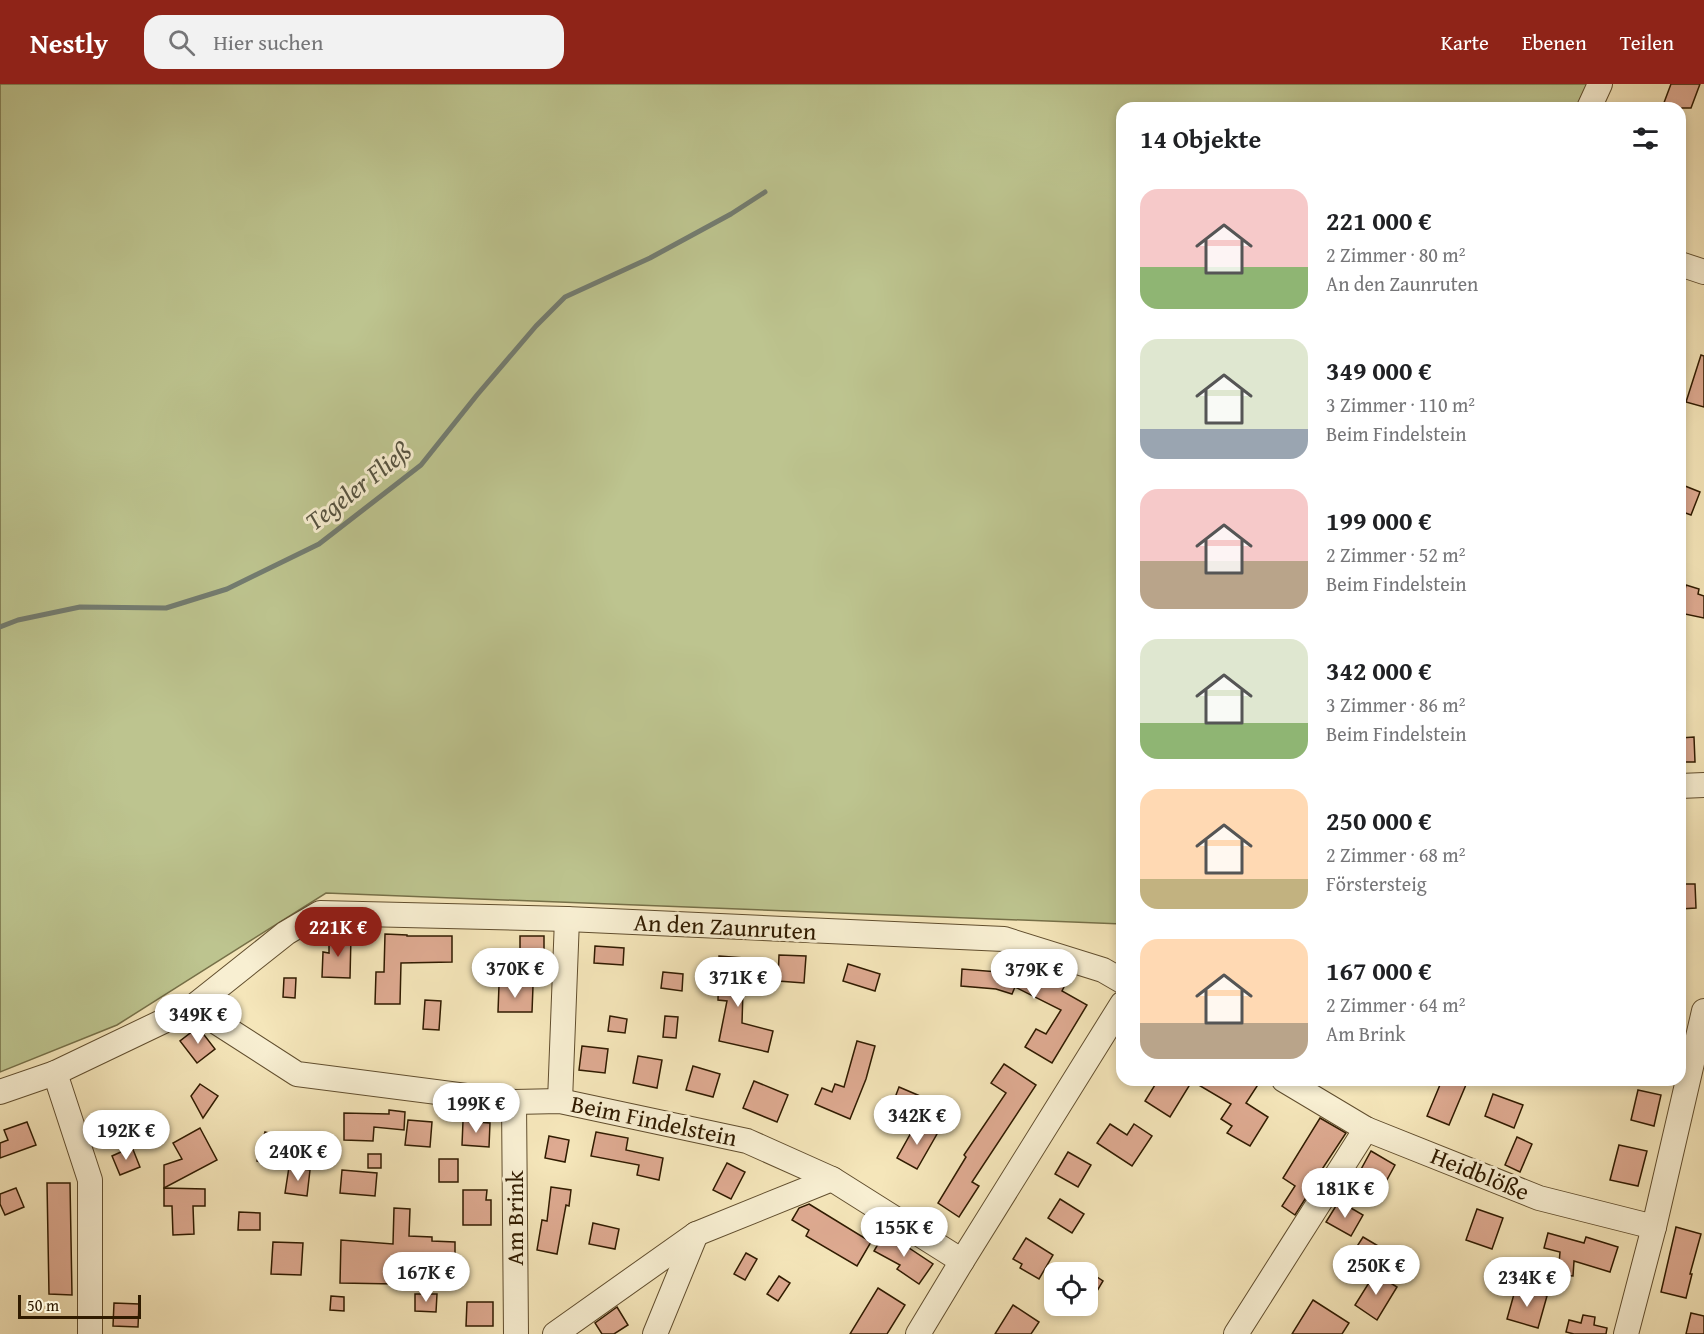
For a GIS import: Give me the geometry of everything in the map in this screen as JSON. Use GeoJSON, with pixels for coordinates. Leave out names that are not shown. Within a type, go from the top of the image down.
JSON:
{"type":"FeatureCollection","features":[{"type":"Feature","properties":{"kind":"street"},"geometry":{"type":"LineString","coordinates":[[1592,102],[1600,84]]}},
{"type":"Feature","properties":{"kind":"street"},"geometry":{"type":"LineString","coordinates":[[1686,266],[1704,272]]}},
{"type":"Feature","properties":{"kind":"street"},"geometry":{"type":"LineString","coordinates":[[1686,786],[1704,785]]}},
{"type":"Feature","properties":{"kind":"street","name":"An den Zaunruten"},"geometry":{"type":"LineString","coordinates":[[193,1007],[286,933],[321,913],[567,920],[1004,939],[1103,970],[1116,978]]}},
{"type":"Feature","properties":{"kind":"street"},"geometry":{"type":"LineString","coordinates":[[560,1101],[567,920]]}},
{"type":"Feature","properties":{"kind":"street"},"geometry":{"type":"LineString","coordinates":[[0,1092],[55,1073],[193,1007]]}},
{"type":"Feature","properties":{"kind":"street","name":"Beim Findelstein"},"geometry":{"type":"LineString","coordinates":[[193,1007],[297,1074],[514,1102],[560,1101],[747,1141],[832,1179],[962,1261]]}},
{"type":"Feature","properties":{"kind":"street"},"geometry":{"type":"LineString","coordinates":[[1626,1334],[1654,1227],[1704,1011]]}},
{"type":"Feature","properties":{"kind":"street"},"geometry":{"type":"LineString","coordinates":[[918,1334],[1116,1014]]}},
{"type":"Feature","properties":{"kind":"street"},"geometry":{"type":"LineString","coordinates":[[55,1073],[90,1180],[90,1334]]}},
{"type":"Feature","properties":{"kind":"street","name":"Heidblöße"},"geometry":{"type":"LineString","coordinates":[[1294,1086],[1366,1129],[1539,1198],[1654,1227]]}},
{"type":"Feature","properties":{"kind":"street","name":"Am Brink"},"geometry":{"type":"LineString","coordinates":[[514,1102],[516,1334]]}},
{"type":"Feature","properties":{"kind":"street"},"geometry":{"type":"LineString","coordinates":[[1236,1334],[1366,1129]]}},
{"type":"Feature","properties":{"kind":"street"},"geometry":{"type":"LineString","coordinates":[[555,1334],[696,1234],[832,1179]]}},
{"type":"Feature","properties":{"kind":"street"},"geometry":{"type":"LineString","coordinates":[[655,1334],[696,1234]]}},
{"type":"Feature","properties":{"kind":"green space"},"geometry":{"type":"Polygon","coordinates":[[[0,84],[1592,84],[1585,102],[1116,102],[1116,924],[326,893],[117,1025],[0,1072],[0,84]]]}},
{"type":"Feature","properties":{"kind":"building"},"geometry":{"type":"Polygon","coordinates":[[[1671,84],[1700,84],[1691,108],[1686,108],[1686,102],[1664,102],[1671,84]]]}},
{"type":"Feature","properties":{"kind":"building"},"geometry":{"type":"Polygon","coordinates":[[[1701,355],[1704,356],[1704,407],[1686,402],[1701,355]]]}},
{"type":"Feature","properties":{"kind":"building"},"geometry":{"type":"Polygon","coordinates":[[[1686,486],[1700,492],[1691,515],[1686,513],[1686,486]]]}},
{"type":"Feature","properties":{"kind":"building"},"geometry":{"type":"Polygon","coordinates":[[[1686,585],[1699,589],[1698,594],[1704,596],[1704,618],[1686,614],[1686,585]]]}},
{"type":"Feature","properties":{"kind":"building"},"geometry":{"type":"Polygon","coordinates":[[[1694,737],[1695,762],[1686,762],[1686,738],[1694,737]]]}},
{"type":"Feature","properties":{"kind":"building"},"geometry":{"type":"Polygon","coordinates":[[[1686,884],[1695,884],[1696,908],[1686,909],[1686,884]]]}},
{"type":"Feature","properties":{"kind":"building"},"geometry":{"type":"Polygon","coordinates":[[[385,934],[452,936],[452,962],[401,963],[400,1004],[375,1004],[376,972],[384,972],[385,934]]]}},
{"type":"Feature","properties":{"kind":"building"},"geometry":{"type":"Polygon","coordinates":[[[329,935],[351,936],[350,978],[322,977],[323,952],[329,953],[329,935]]]}},
{"type":"Feature","properties":{"kind":"building"},"geometry":{"type":"Polygon","coordinates":[[[520,936],[544,936],[544,955],[520,954],[520,936]]]}},
{"type":"Feature","properties":{"kind":"building"},"geometry":{"type":"Polygon","coordinates":[[[595,946],[624,948],[623,965],[594,963],[595,946]]]}},
{"type":"Feature","properties":{"kind":"building"},"geometry":{"type":"Polygon","coordinates":[[[505,952],[505,969],[486,969],[485,953],[505,952]]]}},
{"type":"Feature","properties":{"kind":"building"},"geometry":{"type":"Polygon","coordinates":[[[779,955],[806,956],[804,983],[778,981],[779,955]]]}},
{"type":"Feature","properties":{"kind":"building"},"geometry":{"type":"Polygon","coordinates":[[[719,956],[744,958],[742,1023],[773,1031],[768,1052],[719,1041],[727,1001],[718,1000],[719,956]]]}},
{"type":"Feature","properties":{"kind":"building"},"geometry":{"type":"Polygon","coordinates":[[[1003,956],[1023,963],[1022,965],[1044,977],[1049,968],[1070,975],[1062,991],[1087,1005],[1052,1063],[1025,1047],[1036,1029],[1046,1034],[1061,1010],[1015,987],[1012,994],[996,989],[961,986],[962,969],[998,972],[1003,956]]]}},
{"type":"Feature","properties":{"kind":"building"},"geometry":{"type":"Polygon","coordinates":[[[848,964],[880,974],[875,991],[843,981],[848,964]]]}},
{"type":"Feature","properties":{"kind":"building"},"geometry":{"type":"Polygon","coordinates":[[[663,972],[683,974],[682,991],[661,988],[663,972]]]}},
{"type":"Feature","properties":{"kind":"building"},"geometry":{"type":"Polygon","coordinates":[[[284,978],[296,978],[295,998],[283,997],[284,978]]]}},
{"type":"Feature","properties":{"kind":"building"},"geometry":{"type":"Polygon","coordinates":[[[499,985],[533,986],[532,1012],[498,1012],[499,985]]]}},
{"type":"Feature","properties":{"kind":"building"},"geometry":{"type":"Polygon","coordinates":[[[425,1000],[441,1001],[439,1030],[423,1029],[425,1000]]]}},
{"type":"Feature","properties":{"kind":"building"},"geometry":{"type":"Polygon","coordinates":[[[610,1016],[627,1019],[625,1033],[608,1031],[610,1016]]]}},
{"type":"Feature","properties":{"kind":"building"},"geometry":{"type":"Polygon","coordinates":[[[665,1016],[678,1017],[676,1038],[663,1037],[665,1016]]]}},
{"type":"Feature","properties":{"kind":"building"},"geometry":{"type":"Polygon","coordinates":[[[198,1027],[215,1049],[197,1063],[180,1041],[198,1027]]]}},
{"type":"Feature","properties":{"kind":"building"},"geometry":{"type":"Polygon","coordinates":[[[857,1041],[875,1046],[866,1079],[850,1119],[815,1104],[822,1088],[832,1092],[835,1084],[844,1087],[857,1041]]]}},
{"type":"Feature","properties":{"kind":"building"},"geometry":{"type":"Polygon","coordinates":[[[582,1046],[608,1049],[605,1073],[579,1070],[582,1046]]]}},
{"type":"Feature","properties":{"kind":"building"},"geometry":{"type":"Polygon","coordinates":[[[638,1056],[662,1060],[657,1088],[633,1083],[638,1056]]]}},
{"type":"Feature","properties":{"kind":"building"},"geometry":{"type":"Polygon","coordinates":[[[1004,1064],[1036,1085],[972,1182],[979,1186],[959,1217],[938,1203],[966,1157],[964,1155],[1006,1093],[991,1083],[1004,1064]]]}},
{"type":"Feature","properties":{"kind":"building"},"geometry":{"type":"Polygon","coordinates":[[[693,1066],[720,1074],[713,1097],[686,1090],[693,1066]]]}},
{"type":"Feature","properties":{"kind":"building"},"geometry":{"type":"Polygon","coordinates":[[[754,1081],[788,1095],[777,1122],[743,1108],[754,1081]]]}},
{"type":"Feature","properties":{"kind":"building"},"geometry":{"type":"Polygon","coordinates":[[[200,1084],[218,1096],[203,1118],[191,1096],[200,1084]]]}},
{"type":"Feature","properties":{"kind":"building"},"geometry":{"type":"Polygon","coordinates":[[[1154,1086],[1189,1086],[1170,1117],[1145,1101],[1154,1086]]]}},
{"type":"Feature","properties":{"kind":"building"},"geometry":{"type":"Polygon","coordinates":[[[1200,1086],[1257,1086],[1246,1103],[1268,1117],[1250,1146],[1227,1133],[1232,1126],[1221,1119],[1231,1104],[1200,1086]]]}},
{"type":"Feature","properties":{"kind":"building"},"geometry":{"type":"Polygon","coordinates":[[[1440,1086],[1465,1086],[1449,1125],[1427,1116],[1440,1086]]]}},
{"type":"Feature","properties":{"kind":"building"},"geometry":{"type":"Polygon","coordinates":[[[899,1087],[920,1096],[914,1111],[893,1103],[899,1087]]]}},
{"type":"Feature","properties":{"kind":"building"},"geometry":{"type":"Polygon","coordinates":[[[1638,1090],[1661,1095],[1654,1126],[1631,1120],[1638,1090]]]}},
{"type":"Feature","properties":{"kind":"building"},"geometry":{"type":"Polygon","coordinates":[[[1493,1094],[1523,1105],[1514,1128],[1485,1116],[1493,1094]]]}},
{"type":"Feature","properties":{"kind":"building"},"geometry":{"type":"Polygon","coordinates":[[[389,1110],[405,1112],[404,1130],[374,1127],[373,1141],[344,1140],[344,1113],[389,1114],[389,1110]]]}},
{"type":"Feature","properties":{"kind":"building"},"geometry":{"type":"Polygon","coordinates":[[[1320,1118],[1346,1133],[1305,1195],[1307,1196],[1295,1215],[1282,1206],[1295,1186],[1283,1178],[1320,1118]]]}},
{"type":"Feature","properties":{"kind":"building"},"geometry":{"type":"Polygon","coordinates":[[[408,1120],[432,1122],[430,1147],[405,1145],[408,1120]]]}},
{"type":"Feature","properties":{"kind":"building"},"geometry":{"type":"Polygon","coordinates":[[[463,1121],[490,1123],[489,1147],[462,1145],[463,1121]]]}},
{"type":"Feature","properties":{"kind":"building"},"geometry":{"type":"Polygon","coordinates":[[[27,1122],[36,1145],[0,1158],[0,1143],[8,1140],[4,1130],[27,1122]]]}},
{"type":"Feature","properties":{"kind":"building"},"geometry":{"type":"Polygon","coordinates":[[[917,1122],[937,1134],[917,1169],[897,1158],[917,1122]]]}},
{"type":"Feature","properties":{"kind":"building"},"geometry":{"type":"Polygon","coordinates":[[[1110,1124],[1127,1135],[1134,1124],[1152,1136],[1132,1166],[1097,1143],[1110,1124]]]}},
{"type":"Feature","properties":{"kind":"building"},"geometry":{"type":"Polygon","coordinates":[[[200,1128],[217,1160],[164,1188],[164,1165],[182,1159],[173,1143],[200,1128]]]}},
{"type":"Feature","properties":{"kind":"building"},"geometry":{"type":"Polygon","coordinates":[[[265,1132],[288,1138],[279,1167],[257,1161],[265,1132]]]}},
{"type":"Feature","properties":{"kind":"building"},"geometry":{"type":"Polygon","coordinates":[[[596,1132],[628,1138],[626,1150],[663,1158],[659,1180],[637,1175],[639,1165],[591,1156],[596,1132]]]}},
{"type":"Feature","properties":{"kind":"building"},"geometry":{"type":"Polygon","coordinates":[[[549,1136],[569,1140],[565,1162],[545,1158],[549,1136]]]}},
{"type":"Feature","properties":{"kind":"building"},"geometry":{"type":"Polygon","coordinates":[[[1517,1137],[1532,1144],[1520,1172],[1505,1165],[1517,1137]]]}},
{"type":"Feature","properties":{"kind":"building"},"geometry":{"type":"Polygon","coordinates":[[[1619,1145],[1647,1151],[1638,1186],[1610,1180],[1619,1145]]]}},
{"type":"Feature","properties":{"kind":"building"},"geometry":{"type":"Polygon","coordinates":[[[132,1147],[140,1167],[120,1175],[112,1156],[132,1147]]]}},
{"type":"Feature","properties":{"kind":"building"},"geometry":{"type":"Polygon","coordinates":[[[1371,1151],[1395,1165],[1383,1187],[1359,1173],[1371,1151]]]}},
{"type":"Feature","properties":{"kind":"building"},"geometry":{"type":"Polygon","coordinates":[[[1068,1152],[1091,1165],[1078,1187],[1055,1174],[1068,1152]]]}},
{"type":"Feature","properties":{"kind":"building"},"geometry":{"type":"Polygon","coordinates":[[[368,1154],[381,1154],[381,1168],[368,1168],[368,1154]]]}},
{"type":"Feature","properties":{"kind":"building"},"geometry":{"type":"Polygon","coordinates":[[[439,1159],[458,1159],[458,1182],[439,1182],[439,1159]]]}},
{"type":"Feature","properties":{"kind":"building"},"geometry":{"type":"Polygon","coordinates":[[[727,1163],[745,1172],[731,1199],[713,1190],[727,1163]]]}},
{"type":"Feature","properties":{"kind":"building"},"geometry":{"type":"Polygon","coordinates":[[[289,1167],[310,1170],[307,1196],[285,1193],[289,1167]]]}},
{"type":"Feature","properties":{"kind":"building"},"geometry":{"type":"Polygon","coordinates":[[[342,1170],[377,1173],[375,1196],[340,1193],[342,1170]]]}},
{"type":"Feature","properties":{"kind":"building"},"geometry":{"type":"Polygon","coordinates":[[[47,1183],[70,1183],[72,1295],[49,1294],[47,1183]]]}},
{"type":"Feature","properties":{"kind":"building"},"geometry":{"type":"Polygon","coordinates":[[[551,1187],[571,1190],[557,1254],[537,1250],[542,1220],[547,1221],[551,1187]]]}},
{"type":"Feature","properties":{"kind":"building"},"geometry":{"type":"Polygon","coordinates":[[[16,1188],[24,1207],[5,1215],[0,1204],[0,1194],[16,1188]]]}},
{"type":"Feature","properties":{"kind":"building"},"geometry":{"type":"Polygon","coordinates":[[[164,1188],[205,1189],[205,1206],[193,1206],[194,1234],[173,1235],[172,1206],[164,1206],[164,1188]]]}},
{"type":"Feature","properties":{"kind":"building"},"geometry":{"type":"Polygon","coordinates":[[[463,1190],[487,1190],[486,1200],[491,1200],[491,1225],[463,1225],[463,1190]]]}},
{"type":"Feature","properties":{"kind":"building"},"geometry":{"type":"Polygon","coordinates":[[[1060,1199],[1084,1214],[1072,1233],[1048,1218],[1060,1199]]]}},
{"type":"Feature","properties":{"kind":"building"},"geometry":{"type":"Polygon","coordinates":[[[1339,1201],[1363,1215],[1351,1236],[1326,1222],[1339,1201]]]}},
{"type":"Feature","properties":{"kind":"building"},"geometry":{"type":"Polygon","coordinates":[[[809,1204],[871,1242],[857,1266],[806,1236],[809,1230],[792,1220],[799,1208],[809,1204]]]}},
{"type":"Feature","properties":{"kind":"building"},"geometry":{"type":"Polygon","coordinates":[[[394,1208],[410,1209],[409,1236],[432,1237],[432,1241],[455,1242],[455,1256],[459,1256],[459,1272],[439,1271],[439,1258],[396,1256],[396,1284],[340,1283],[341,1240],[393,1244],[394,1208]]]}},
{"type":"Feature","properties":{"kind":"building"},"geometry":{"type":"Polygon","coordinates":[[[1477,1209],[1503,1218],[1492,1249],[1466,1240],[1477,1209]]]}},
{"type":"Feature","properties":{"kind":"building"},"geometry":{"type":"Polygon","coordinates":[[[239,1212],[260,1213],[260,1230],[238,1230],[239,1212]]]}},
{"type":"Feature","properties":{"kind":"building"},"geometry":{"type":"Polygon","coordinates":[[[593,1223],[619,1229],[615,1249],[589,1244],[593,1223]]]}},
{"type":"Feature","properties":{"kind":"building"},"geometry":{"type":"Polygon","coordinates":[[[1676,1227],[1701,1234],[1686,1298],[1661,1292],[1676,1227]]]}},
{"type":"Feature","properties":{"kind":"building"},"geometry":{"type":"Polygon","coordinates":[[[885,1232],[933,1264],[919,1284],[897,1269],[900,1265],[874,1251],[885,1232]]]}},
{"type":"Feature","properties":{"kind":"building"},"geometry":{"type":"Polygon","coordinates":[[[1548,1233],[1584,1243],[1586,1237],[1618,1247],[1610,1272],[1574,1261],[1573,1276],[1558,1275],[1560,1252],[1544,1248],[1548,1233]]]}},
{"type":"Feature","properties":{"kind":"building"},"geometry":{"type":"Polygon","coordinates":[[[1363,1237],[1380,1247],[1371,1262],[1354,1251],[1363,1237]]]}},
{"type":"Feature","properties":{"kind":"building"},"geometry":{"type":"Polygon","coordinates":[[[1026,1238],[1053,1255],[1049,1262],[1044,1262],[1044,1270],[1039,1279],[1020,1268],[1022,1264],[1013,1259],[1026,1238]]]}},
{"type":"Feature","properties":{"kind":"building"},"geometry":{"type":"Polygon","coordinates":[[[273,1242],[303,1243],[301,1275],[271,1274],[273,1242]]]}},
{"type":"Feature","properties":{"kind":"building"},"geometry":{"type":"Polygon","coordinates":[[[746,1253],[757,1259],[745,1280],[734,1274],[746,1253]]]}},
{"type":"Feature","properties":{"kind":"building"},"geometry":{"type":"Polygon","coordinates":[[[1375,1273],[1397,1287],[1377,1320],[1355,1305],[1375,1273]]]}},
{"type":"Feature","properties":{"kind":"building"},"geometry":{"type":"Polygon","coordinates":[[[779,1276],[790,1283],[778,1301],[767,1294],[779,1276]]]}},
{"type":"Feature","properties":{"kind":"building"},"geometry":{"type":"Polygon","coordinates":[[[1098,1278],[1103,1281],[1098,1289],[1098,1278]]]}},
{"type":"Feature","properties":{"kind":"building"},"geometry":{"type":"Polygon","coordinates":[[[1516,1287],[1547,1296],[1538,1328],[1507,1319],[1516,1287]]]}},
{"type":"Feature","properties":{"kind":"building"},"geometry":{"type":"Polygon","coordinates":[[[878,1288],[905,1305],[887,1334],[850,1334],[878,1288]]]}},
{"type":"Feature","properties":{"kind":"building"},"geometry":{"type":"Polygon","coordinates":[[[415,1294],[437,1294],[436,1312],[415,1311],[415,1294]]]}},
{"type":"Feature","properties":{"kind":"building"},"geometry":{"type":"Polygon","coordinates":[[[331,1296],[344,1297],[344,1311],[330,1310],[331,1296]]]}},
{"type":"Feature","properties":{"kind":"building"},"geometry":{"type":"Polygon","coordinates":[[[1313,1300],[1349,1323],[1342,1334],[1292,1334],[1313,1300]]]}},
{"type":"Feature","properties":{"kind":"building"},"geometry":{"type":"Polygon","coordinates":[[[467,1302],[493,1302],[493,1326],[466,1326],[467,1302]]]}},
{"type":"Feature","properties":{"kind":"building"},"geometry":{"type":"Polygon","coordinates":[[[114,1303],[139,1304],[138,1327],[113,1326],[114,1303]]]}},
{"type":"Feature","properties":{"kind":"building"},"geometry":{"type":"Polygon","coordinates":[[[1013,1305],[1039,1322],[1031,1334],[995,1334],[1013,1305]]]}},
{"type":"Feature","properties":{"kind":"building"},"geometry":{"type":"Polygon","coordinates":[[[617,1307],[628,1325],[614,1334],[602,1334],[595,1323],[617,1307]]]}},
{"type":"Feature","properties":{"kind":"building"},"geometry":{"type":"Polygon","coordinates":[[[1691,1313],[1704,1316],[1704,1334],[1686,1334],[1691,1313]]]}},
{"type":"Feature","properties":{"kind":"building"},"geometry":{"type":"Polygon","coordinates":[[[1583,1315],[1595,1317],[1594,1325],[1607,1328],[1606,1334],[1566,1332],[1569,1320],[1581,1323],[1583,1315]]]}},
{"type":"Feature","properties":{"kind":"waterway","name":"Tegeler Fließ"},"geometry":{"type":"LineString","coordinates":[[0,627],[18,620],[80,607],[166,608],[227,589],[319,544],[421,465],[536,326],[565,297],[650,258],[731,214],[765,192]]}}]}
